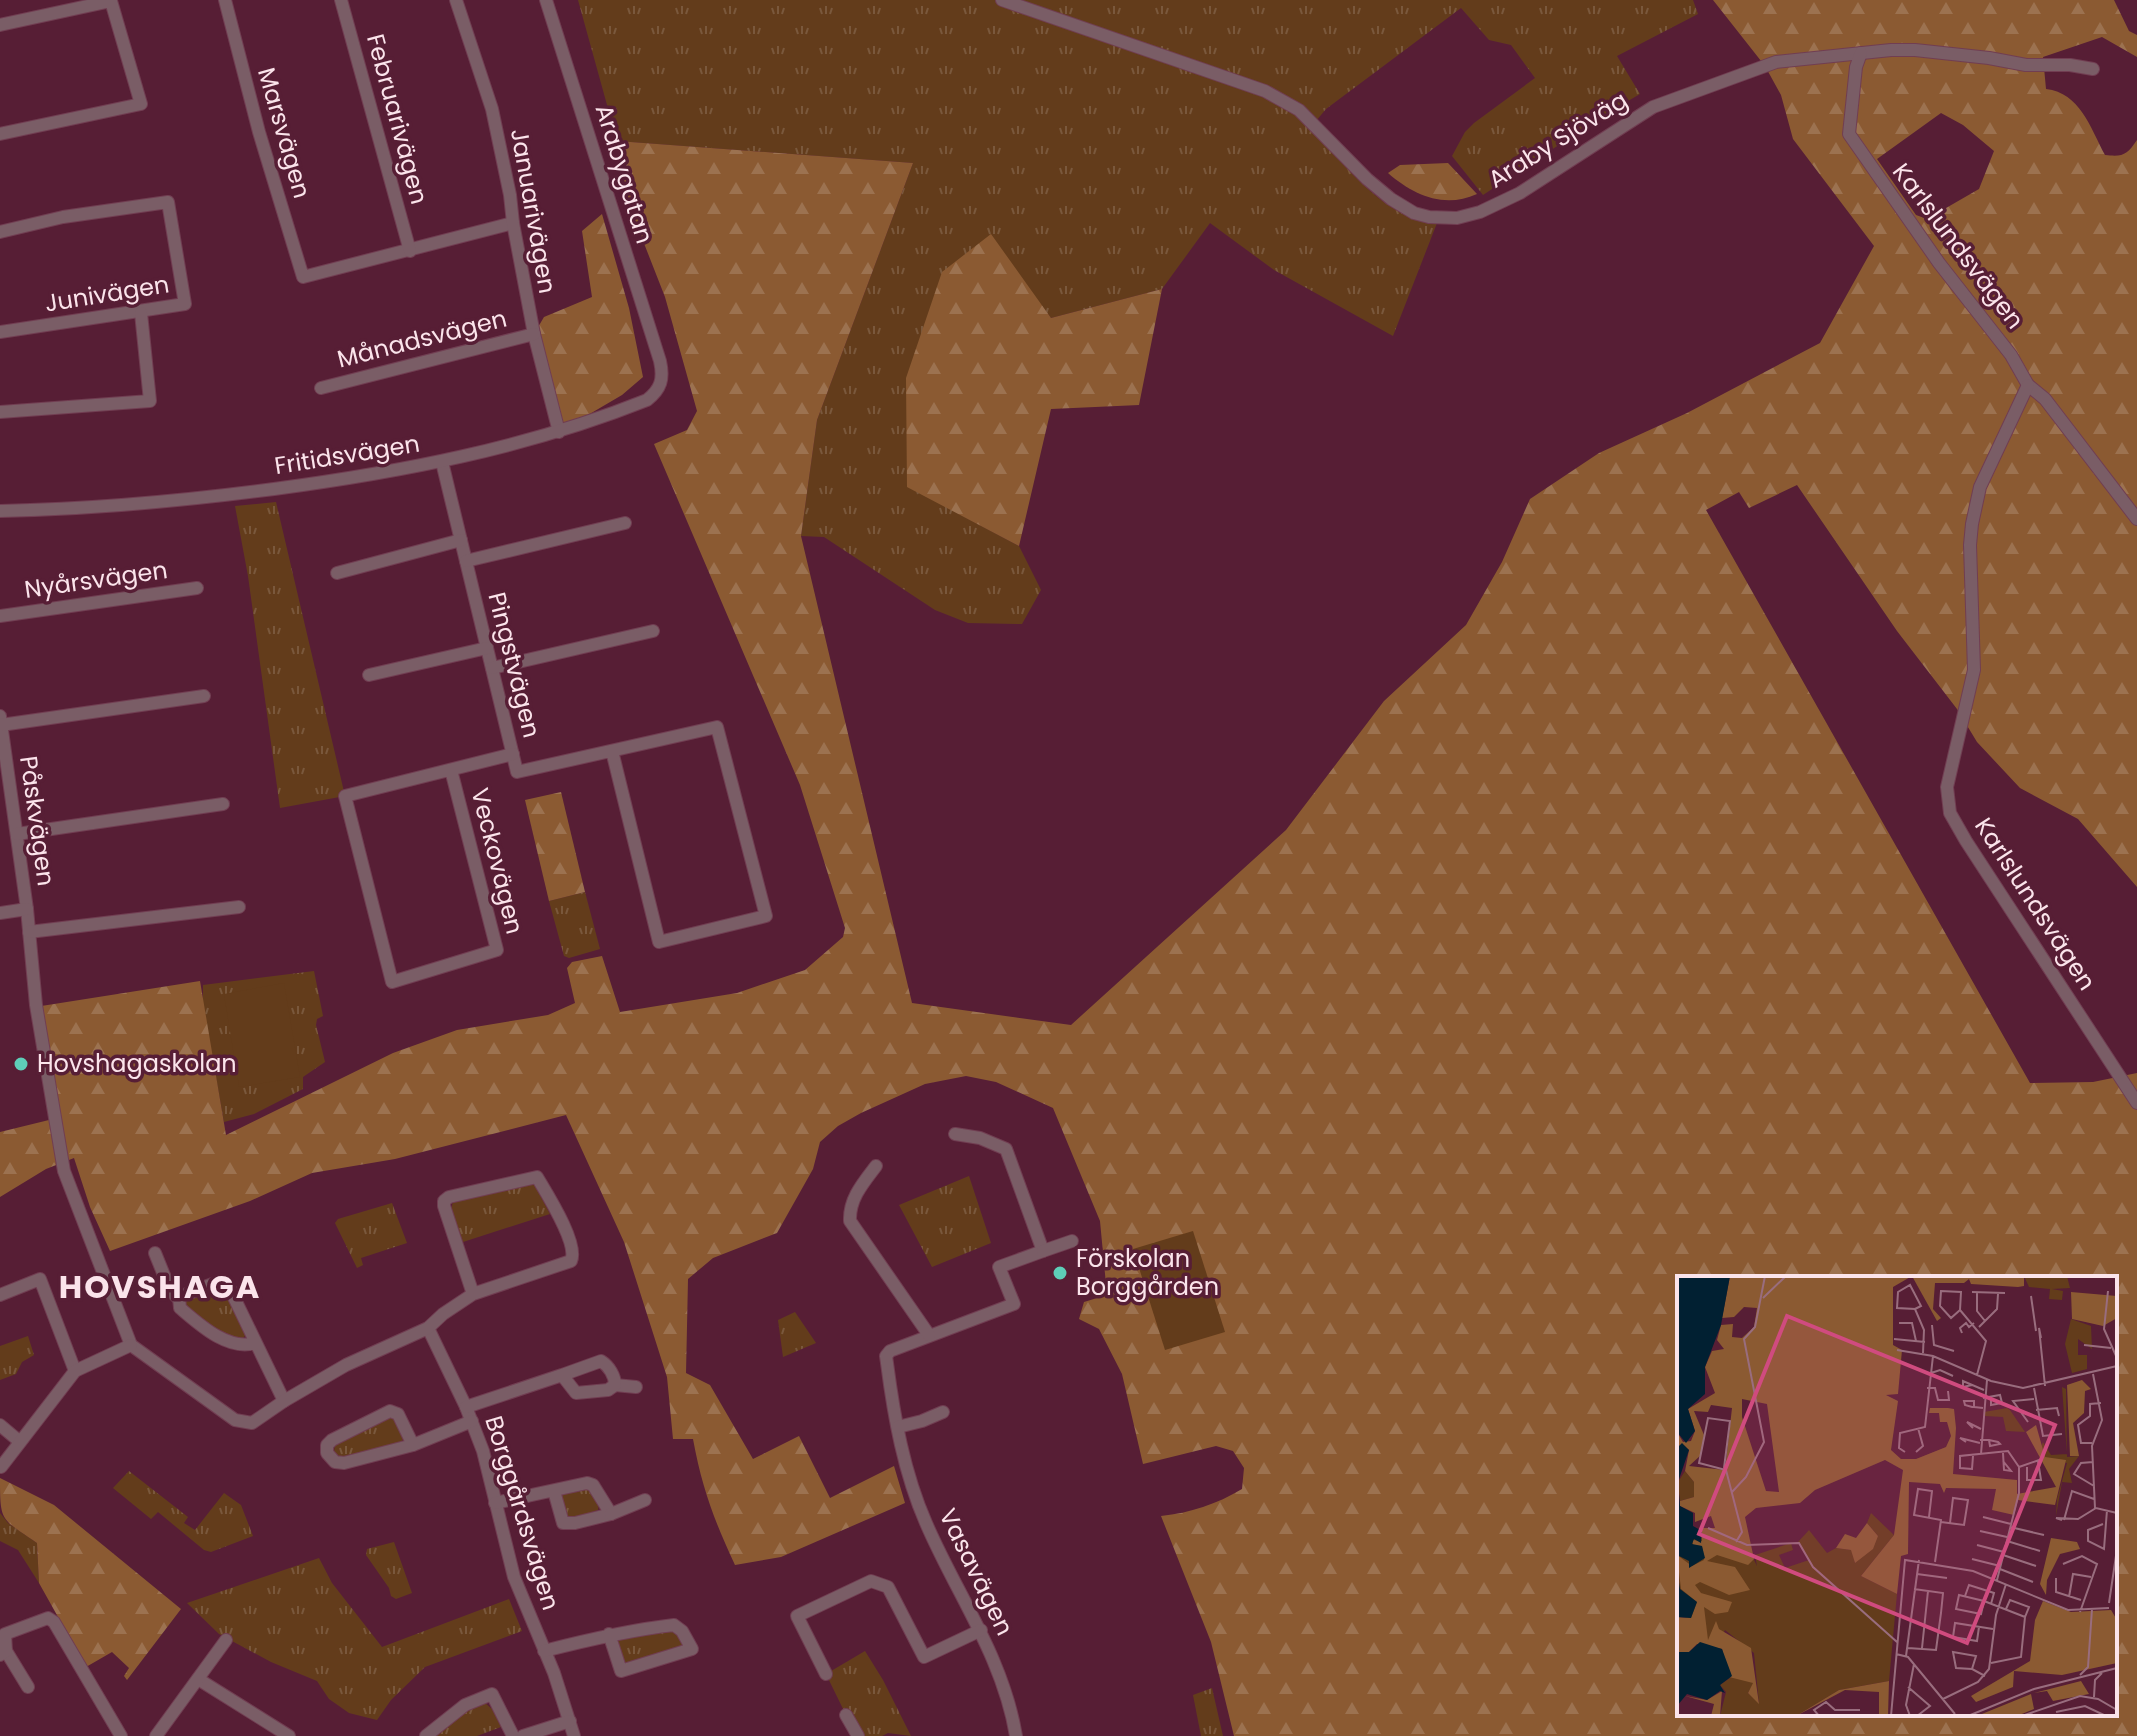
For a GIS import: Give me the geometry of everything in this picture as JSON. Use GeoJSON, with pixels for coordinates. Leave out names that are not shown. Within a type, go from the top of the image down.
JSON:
{"type":"FeatureCollection","features":[{"type":"Feature","properties":{"kind":"street","name":"Marsvägen"},"geometry":{"type":"LineString","coordinates":[[225,0],[259,132],[303,277],[410,251]]}},
{"type":"Feature","properties":{"kind":"street","name":"Februarivägen"},"geometry":{"type":"LineString","coordinates":[[341,0],[410,251]]}},
{"type":"Feature","properties":{"kind":"street","name":"Januarivägen"},"geometry":{"type":"LineString","coordinates":[[456,0],[492,109],[534,334],[559,432]]}},
{"type":"Feature","properties":{"kind":"street","name":"Arabygatan"},"geometry":{"type":"LineString","coordinates":[[546,0],[660,361]]}},
{"type":"Feature","properties":{"kind":"street","name":"Araby Sjöväg"},"geometry":{"type":"LineString","coordinates":[[1002,0],[1265,91],[1309,118],[1367,179],[1391,199],[1414,213],[1444,218],[1480,212],[1520,193],[1623,124],[1669,99],[1776,62],[1915,50],[2026,65],[2070,65],[2093,69]]}},
{"type":"Feature","properties":{"kind":"street"},"geometry":{"type":"LineString","coordinates":[[0,25],[111,1],[141,104],[0,134]]}},
{"type":"Feature","properties":{"kind":"street","name":"Karlslundsvägen"},"geometry":{"type":"LineString","coordinates":[[1861,53],[1856,67],[1849,134],[1939,263],[2011,355],[2028,385],[1980,487],[1972,524],[1974,670],[1951,766],[1948,805],[1966,841],[2137,1103]]}},
{"type":"Feature","properties":{"kind":"street","name":"Junivägen"},"geometry":{"type":"LineString","coordinates":[[0,232],[63,217],[168,202],[185,304],[141,313],[0,330]]}},
{"type":"Feature","properties":{"kind":"street"},"geometry":{"type":"LineString","coordinates":[[410,251],[513,223]]}},
{"type":"Feature","properties":{"kind":"street"},"geometry":{"type":"LineString","coordinates":[[0,412],[150,401],[141,313]]}},
{"type":"Feature","properties":{"kind":"street","name":"Månadsvägen"},"geometry":{"type":"LineString","coordinates":[[321,388],[534,334]]}},
{"type":"Feature","properties":{"kind":"street","name":"Fritidsvägen"},"geometry":{"type":"LineString","coordinates":[[0,511],[160,504],[442,462],[559,432],[647,400],[658,391],[661,383],[660,361]]}},
{"type":"Feature","properties":{"kind":"street"},"geometry":{"type":"LineString","coordinates":[[2028,385],[2045,399],[2137,519]]}},
{"type":"Feature","properties":{"kind":"street","name":"Pingstvägen"},"geometry":{"type":"LineString","coordinates":[[442,462],[517,772],[717,727],[766,916],[659,942],[612,751]]}},
{"type":"Feature","properties":{"kind":"street"},"geometry":{"type":"LineString","coordinates":[[466,561],[625,523]]}},
{"type":"Feature","properties":{"kind":"street"},"geometry":{"type":"LineString","coordinates":[[337,573],[461,540]]}},
{"type":"Feature","properties":{"kind":"street","name":"Nyårsvägen"},"geometry":{"type":"LineString","coordinates":[[0,616],[197,588]]}},
{"type":"Feature","properties":{"kind":"street"},"geometry":{"type":"LineString","coordinates":[[492,668],[653,631]]}},
{"type":"Feature","properties":{"kind":"street"},"geometry":{"type":"LineString","coordinates":[[369,675],[487,648]]}},
{"type":"Feature","properties":{"kind":"street"},"geometry":{"type":"LineString","coordinates":[[1,721],[204,696]]}},
{"type":"Feature","properties":{"kind":"street","name":"Påskvägen"},"geometry":{"type":"LineString","coordinates":[[1,721],[6,805],[17,834],[36,1005],[64,1171],[131,1345]]}},
{"type":"Feature","properties":{"kind":"street"},"geometry":{"type":"LineString","coordinates":[[451,770],[513,754]]}},
{"type":"Feature","properties":{"kind":"street","name":"Veckovägen"},"geometry":{"type":"LineString","coordinates":[[451,770],[497,950],[392,982],[345,796],[451,770]]}},
{"type":"Feature","properties":{"kind":"street"},"geometry":{"type":"LineString","coordinates":[[17,834],[223,804]]}},
{"type":"Feature","properties":{"kind":"street"},"geometry":{"type":"LineString","coordinates":[[29,932],[239,907]]}},
{"type":"Feature","properties":{"kind":"street"},"geometry":{"type":"LineString","coordinates":[[0,913],[27,909]]}},
{"type":"Feature","properties":{"kind":"street"},"geometry":{"type":"LineString","coordinates":[[955,1134],[980,1138],[1006,1149],[1043,1251],[1072,1241]]}},
{"type":"Feature","properties":{"kind":"street"},"geometry":{"type":"LineString","coordinates":[[876,1166],[860,1186],[849,1209],[850,1221],[929,1335]]}},
{"type":"Feature","properties":{"kind":"street"},"geometry":{"type":"LineString","coordinates":[[1,1467],[75,1371],[131,1345],[235,1420],[252,1423],[284,1401],[369,1353],[428,1328],[473,1294],[567,1263],[573,1258],[573,1249],[557,1211],[537,1177],[449,1197],[444,1201],[473,1294]]}},
{"type":"Feature","properties":{"kind":"street","name":"Vasavägen"},"geometry":{"type":"LineString","coordinates":[[1012,1735],[1003,1684],[981,1630],[919,1507],[898,1427],[887,1354],[1014,1304],[999,1267],[1043,1251]]}},
{"type":"Feature","properties":{"kind":"street"},"geometry":{"type":"LineString","coordinates":[[155,1253],[170,1290],[178,1298],[183,1311],[226,1341],[246,1345],[255,1343]]}},
{"type":"Feature","properties":{"kind":"street"},"geometry":{"type":"LineString","coordinates":[[0,1295],[40,1279],[75,1371]]}},
{"type":"Feature","properties":{"kind":"street"},"geometry":{"type":"LineString","coordinates":[[178,1298],[216,1282],[225,1282],[284,1401]]}},
{"type":"Feature","properties":{"kind":"street","name":"Borggårdsvägen"},"geometry":{"type":"LineString","coordinates":[[428,1328],[466,1407],[483,1451],[514,1577],[574,1736]]}},
{"type":"Feature","properties":{"kind":"street"},"geometry":{"type":"LineString","coordinates":[[466,1407],[601,1361],[607,1364],[615,1385]]}},
{"type":"Feature","properties":{"kind":"street"},"geometry":{"type":"LineString","coordinates":[[562,1375],[576,1393],[608,1390],[615,1385],[636,1387]]}},
{"type":"Feature","properties":{"kind":"street"},"geometry":{"type":"LineString","coordinates":[[413,1445],[398,1414],[390,1411],[332,1440],[327,1445],[327,1453],[335,1462],[344,1463],[413,1445],[472,1421]]}},
{"type":"Feature","properties":{"kind":"street"},"geometry":{"type":"LineString","coordinates":[[898,1427],[943,1412]]}},
{"type":"Feature","properties":{"kind":"street"},"geometry":{"type":"LineString","coordinates":[[0,1425],[19,1441]]}},
{"type":"Feature","properties":{"kind":"street"},"geometry":{"type":"LineString","coordinates":[[495,1503],[590,1484],[611,1514]]}},
{"type":"Feature","properties":{"kind":"street"},"geometry":{"type":"LineString","coordinates":[[554,1491],[563,1523],[611,1514],[645,1500]]}},
{"type":"Feature","properties":{"kind":"street"},"geometry":{"type":"LineString","coordinates":[[826,1674],[797,1616],[871,1581],[888,1587],[924,1657],[981,1630]]}},
{"type":"Feature","properties":{"kind":"street"},"geometry":{"type":"LineString","coordinates":[[28,1687],[3,1653],[2,1630],[48,1618],[54,1622],[121,1736]]}},
{"type":"Feature","properties":{"kind":"street"},"geometry":{"type":"LineString","coordinates":[[544,1651],[609,1634],[674,1625],[682,1631],[692,1649],[621,1671],[609,1634]]}},
{"type":"Feature","properties":{"kind":"street"},"geometry":{"type":"LineString","coordinates":[[156,1736],[226,1640]]}},
{"type":"Feature","properties":{"kind":"street"},"geometry":{"type":"LineString","coordinates":[[198,1679],[289,1736]]}},
{"type":"Feature","properties":{"kind":"street"},"geometry":{"type":"LineString","coordinates":[[426,1736],[465,1705],[492,1694],[513,1736]]}},
{"type":"Feature","properties":{"kind":"street"},"geometry":{"type":"LineString","coordinates":[[846,1715],[858,1736]]}},
{"type":"Feature","properties":{"kind":"street"},"geometry":{"type":"LineString","coordinates":[[523,1736],[570,1721]]}},
{"type":"Feature","properties":{"kind":"green space"},"geometry":{"type":"Polygon","coordinates":[[[578,0],[1693,0],[1698,14],[1617,56],[1640,94],[1483,195],[1452,156],[1465,132],[1474,123],[1535,78],[1511,45],[1489,40],[1461,8],[1326,109],[1311,127],[1350,172],[1396,210],[1437,223],[1393,336],[1274,270],[1210,223],[1162,289],[1051,318],[1026,286],[907,486],[1019,546],[1041,590],[1022,624],[968,623],[935,610],[824,537],[801,536],[817,420],[913,163],[617,141],[578,0]]]}},
{"type":"Feature","properties":{"kind":"green space"},"geometry":{"type":"Polygon","coordinates":[[[1713,0],[2114,0],[2129,31],[2137,35],[2137,57],[2102,37],[2043,57],[2046,89],[2058,92],[2076,104],[2105,155],[2124,154],[2137,140],[2137,887],[2078,819],[2020,788],[1977,742],[1957,709],[1897,631],[1797,485],[1749,508],[1739,492],[1706,510],[2030,1083],[2093,1082],[2137,1073],[2137,1736],[1234,1736],[1211,1642],[1161,1516],[1203,1507],[1242,1489],[1244,1468],[1233,1451],[1216,1446],[1143,1464],[1122,1374],[1099,1329],[1079,1319],[1084,1302],[1107,1295],[1100,1221],[1053,1108],[996,1082],[966,1076],[925,1084],[838,1126],[820,1142],[813,1169],[777,1233],[713,1258],[688,1279],[686,1373],[710,1385],[753,1459],[799,1436],[830,1498],[894,1466],[905,1503],[781,1557],[735,1565],[710,1504],[693,1439],[673,1439],[667,1377],[624,1242],[566,1115],[395,1159],[312,1173],[250,1201],[110,1251],[90,1207],[74,1158],[46,1169],[0,1197],[0,1132],[49,1120],[35,1007],[200,981],[226,1135],[393,1053],[457,1030],[548,1015],[575,1003],[567,968],[572,962],[602,956],[620,1012],[737,993],[805,970],[843,937],[845,928],[800,785],[654,444],[687,430],[697,411],[665,297],[629,205],[617,141],[913,163],[817,420],[801,536],[912,1003],[1071,1025],[1286,830],[1384,701],[1466,625],[1502,562],[1530,499],[1599,453],[1687,413],[1820,343],[1874,246],[1793,139],[1781,95],[1765,66],[1713,0]],[[1941,113],[1877,159],[1916,215],[1927,219],[1979,189],[1994,151],[1963,125],[1941,113]]]}},
{"type":"Feature","properties":{"kind":"green space"},"geometry":{"type":"Polygon","coordinates":[[[1448,163],[1477,194],[1441,200],[1408,188],[1388,173],[1400,165],[1448,163]]]}},
{"type":"Feature","properties":{"kind":"green space"},"geometry":{"type":"Polygon","coordinates":[[[602,214],[629,308],[643,377],[622,395],[559,432],[534,334],[544,317],[592,297],[582,231],[602,214]]]}},
{"type":"Feature","properties":{"kind":"green space"},"geometry":{"type":"Polygon","coordinates":[[[991,234],[1051,318],[1162,289],[1139,405],[1051,409],[1019,546],[907,487],[906,378],[942,272],[991,234]]]}},
{"type":"Feature","properties":{"kind":"green space"},"geometry":{"type":"Polygon","coordinates":[[[276,502],[345,796],[280,808],[248,576],[235,506],[276,502]]]}},
{"type":"Feature","properties":{"kind":"green space"},"geometry":{"type":"Polygon","coordinates":[[[561,792],[585,892],[549,901],[525,800],[561,792]]]}},
{"type":"Feature","properties":{"kind":"green space"},"geometry":{"type":"Polygon","coordinates":[[[585,892],[600,949],[569,958],[564,956],[549,901],[585,892]]]}},
{"type":"Feature","properties":{"kind":"green space"},"geometry":{"type":"Polygon","coordinates":[[[314,971],[323,1016],[317,1019],[316,1025],[325,1062],[303,1077],[303,1089],[254,1114],[224,1122],[203,1005],[203,985],[314,971]]]}},
{"type":"Feature","properties":{"kind":"green space"},"geometry":{"type":"Polygon","coordinates":[[[284,983],[300,1077],[239,1087],[224,994],[284,983]]]}},
{"type":"Feature","properties":{"kind":"green space"},"geometry":{"type":"Polygon","coordinates":[[[969,1176],[991,1243],[932,1267],[899,1205],[969,1176]]]}},
{"type":"Feature","properties":{"kind":"green space"},"geometry":{"type":"Polygon","coordinates":[[[534,1184],[550,1214],[463,1242],[451,1211],[453,1201],[534,1184]]]}},
{"type":"Feature","properties":{"kind":"green space"},"geometry":{"type":"Polygon","coordinates":[[[392,1203],[407,1243],[361,1258],[363,1265],[357,1268],[335,1223],[338,1219],[392,1203]]]}},
{"type":"Feature","properties":{"kind":"green space"},"geometry":{"type":"Polygon","coordinates":[[[1193,1231],[1225,1332],[1165,1350],[1133,1249],[1193,1231]]]}},
{"type":"Feature","properties":{"kind":"green space"},"geometry":{"type":"Polygon","coordinates":[[[216,1286],[225,1289],[246,1335],[240,1341],[229,1339],[184,1303],[185,1299],[216,1286]]]}},
{"type":"Feature","properties":{"kind":"green space"},"geometry":{"type":"Polygon","coordinates":[[[795,1312],[816,1343],[783,1357],[778,1320],[795,1312]]]}},
{"type":"Feature","properties":{"kind":"green space"},"geometry":{"type":"Polygon","coordinates":[[[28,1336],[34,1355],[22,1362],[16,1374],[0,1380],[0,1346],[28,1336]]]}},
{"type":"Feature","properties":{"kind":"green space"},"geometry":{"type":"Polygon","coordinates":[[[389,1417],[397,1420],[404,1437],[401,1443],[342,1458],[334,1452],[335,1444],[389,1417]]]}},
{"type":"Feature","properties":{"kind":"green space"},"geometry":{"type":"Polygon","coordinates":[[[129,1471],[188,1517],[184,1523],[195,1530],[224,1493],[241,1505],[253,1536],[211,1552],[204,1550],[158,1512],[151,1519],[113,1488],[129,1471]]]}},
{"type":"Feature","properties":{"kind":"green space"},"geometry":{"type":"Polygon","coordinates":[[[0,1478],[54,1505],[181,1609],[127,1680],[124,1676],[129,1668],[112,1652],[86,1667],[39,1583],[37,1543],[9,1523],[2,1512],[0,1478]]]}},
{"type":"Feature","properties":{"kind":"green space"},"geometry":{"type":"Polygon","coordinates":[[[587,1488],[599,1505],[598,1510],[570,1519],[566,1516],[561,1494],[587,1488]]]}},
{"type":"Feature","properties":{"kind":"green space"},"geometry":{"type":"Polygon","coordinates":[[[0,1513],[8,1523],[37,1543],[39,1583],[18,1550],[0,1541],[0,1513]]]}},
{"type":"Feature","properties":{"kind":"green space"},"geometry":{"type":"Polygon","coordinates":[[[394,1542],[412,1593],[396,1599],[391,1596],[389,1588],[366,1555],[367,1549],[394,1542]]]}},
{"type":"Feature","properties":{"kind":"green space"},"geometry":{"type":"Polygon","coordinates":[[[319,1558],[332,1583],[382,1647],[509,1599],[522,1631],[425,1667],[391,1700],[377,1720],[349,1713],[329,1699],[317,1681],[271,1662],[219,1634],[187,1603],[319,1558]]]}},
{"type":"Feature","properties":{"kind":"green space"},"geometry":{"type":"Polygon","coordinates":[[[676,1631],[684,1645],[681,1649],[627,1665],[622,1661],[616,1643],[621,1636],[676,1631]]]}},
{"type":"Feature","properties":{"kind":"green space"},"geometry":{"type":"Polygon","coordinates":[[[865,1651],[911,1736],[888,1733],[865,1736],[852,1712],[846,1715],[826,1674],[865,1651]]]}},
{"type":"Feature","properties":{"kind":"green space"},"geometry":{"type":"Polygon","coordinates":[[[1212,1688],[1223,1736],[1201,1736],[1193,1695],[1212,1688]]]}},
{"type":"Feature","properties":{"kind":"green space"},"geometry":{"type":"Polygon","coordinates":[[[484,1702],[492,1709],[501,1727],[477,1736],[434,1736],[471,1707],[484,1702]]]}},
{"type":"Feature","properties":{"kind":"place","name":"Hovshagaskolan"},"geometry":{"type":"Point","coordinates":[21,1064]}},
{"type":"Feature","properties":{"kind":"place","name":"Förskolan Borggården"},"geometry":{"type":"Point","coordinates":[1060,1273]}},
{"type":"Feature","properties":{"kind":"district","name":"HOVSHAGA"},"geometry":{"type":"Point","coordinates":[160,1287]}}]}
